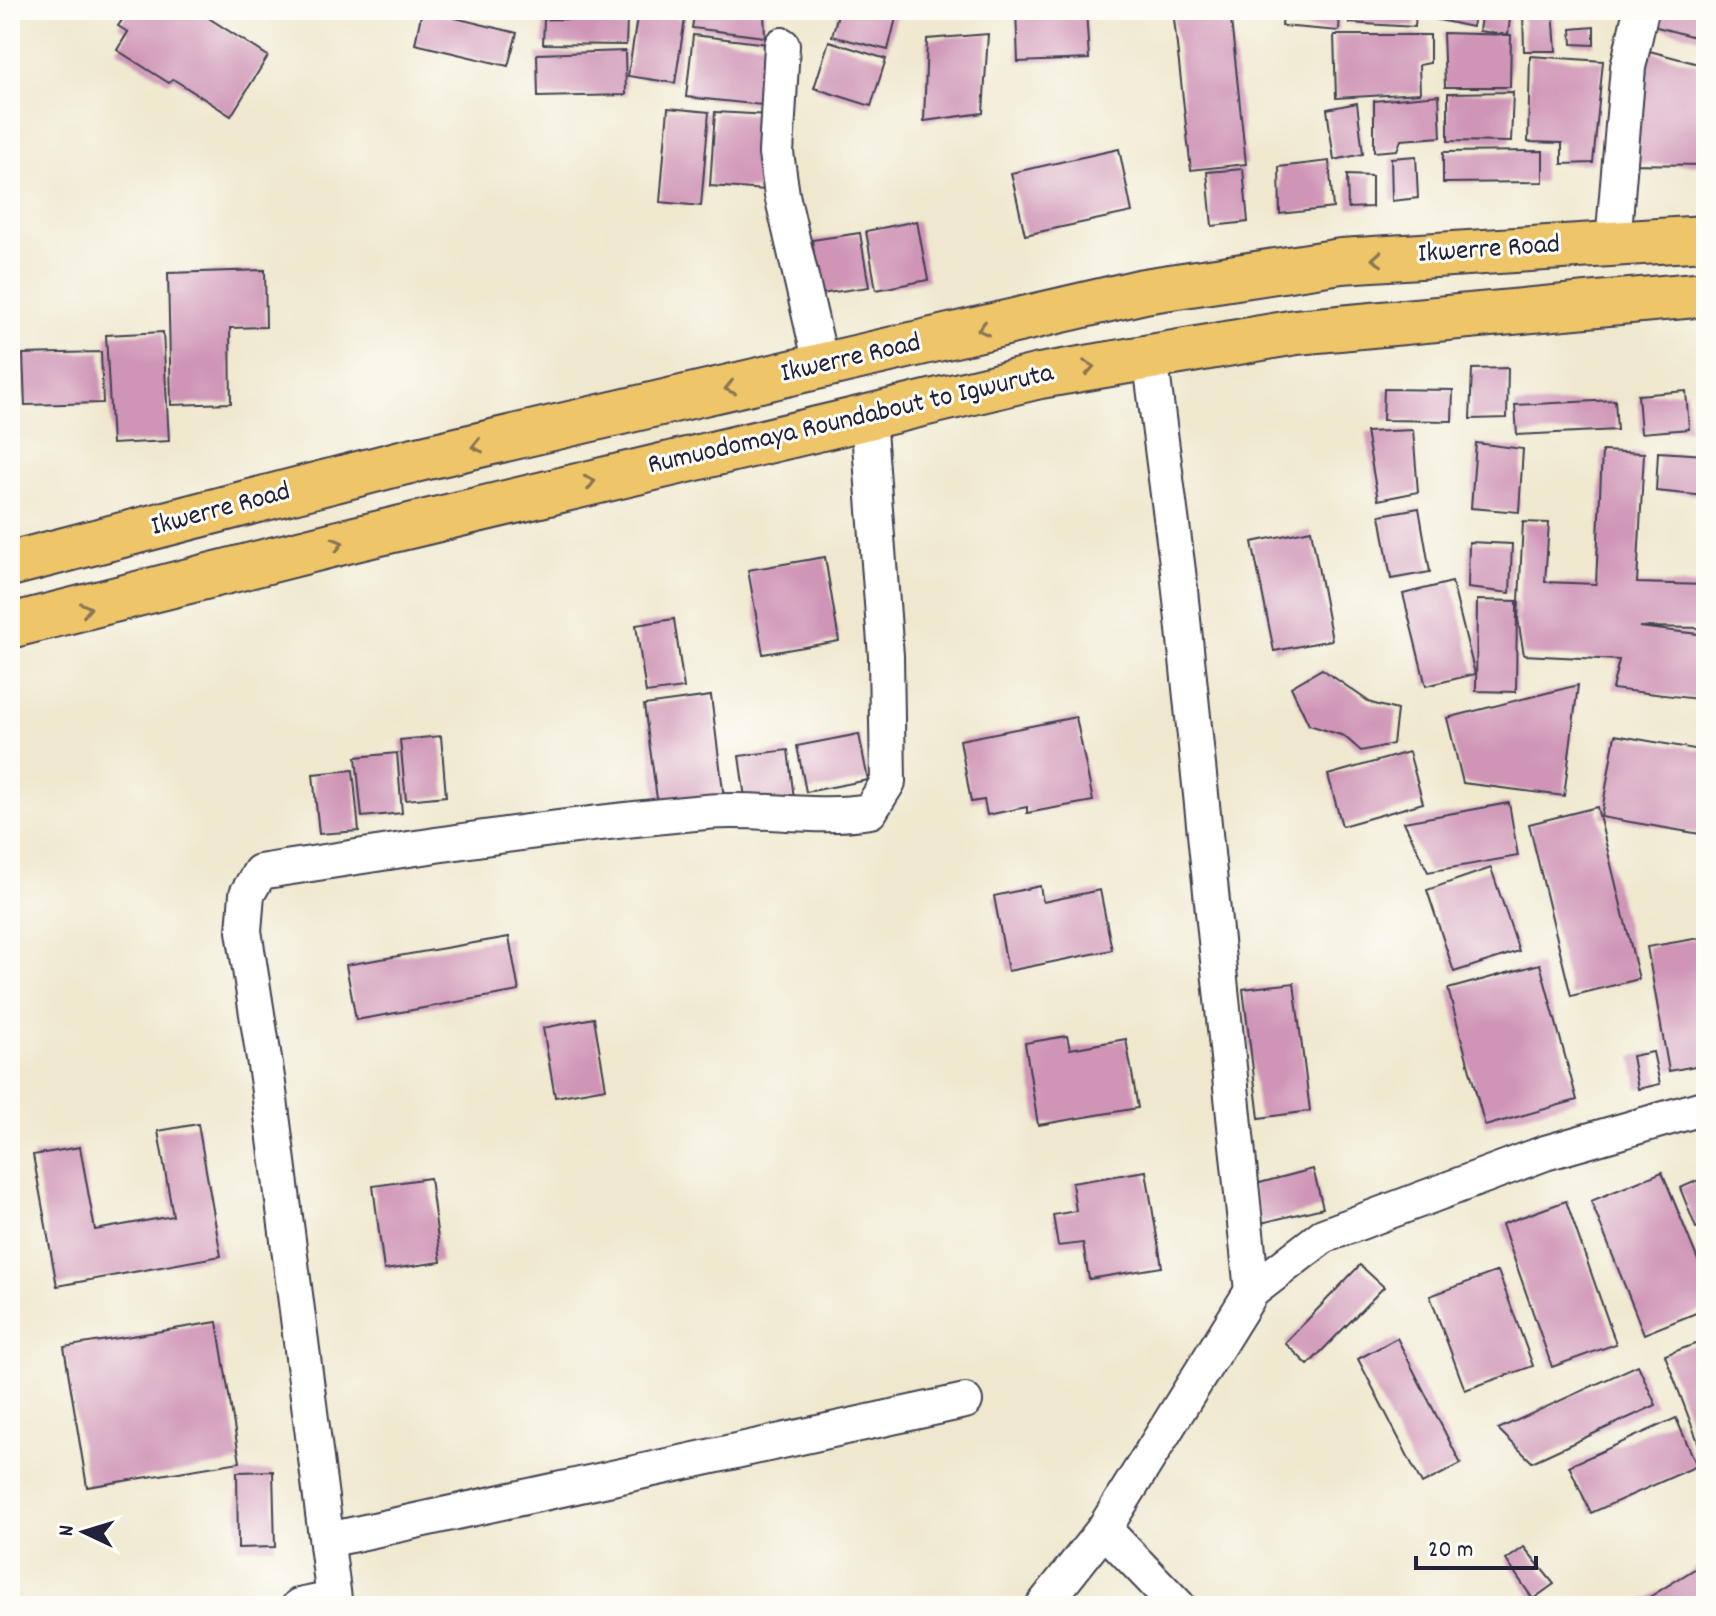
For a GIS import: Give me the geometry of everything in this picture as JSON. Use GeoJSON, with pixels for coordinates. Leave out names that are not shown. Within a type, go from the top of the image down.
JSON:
{"type":"FeatureCollection","features":[{"type":"Feature","properties":{"kind":"main road","name":"Ikwerre Road"},"geometry":{"type":"LineString","coordinates":[[10,564],[397,464],[1144,291],[1341,261],[1706,238]]}},
{"type":"Feature","properties":{"kind":"main road","name":"Rumuodomaya Roundabout to Igwuruta"},"geometry":{"type":"LineString","coordinates":[[10,626],[1040,376],[1296,332],[1706,294]]}},
{"type":"Feature","properties":{"kind":"street"},"geometry":{"type":"LineString","coordinates":[[1613,243],[1628,67],[1641,10]]}},
{"type":"Feature","properties":{"kind":"street"},"geometry":{"type":"LineString","coordinates":[[782,45],[776,153],[782,195],[822,368]]}},
{"type":"Feature","properties":{"kind":"street"},"geometry":{"type":"LineString","coordinates":[[1150,356],[1178,571],[1252,1291]]}},
{"type":"Feature","properties":{"kind":"street"},"geometry":{"type":"LineString","coordinates":[[299,1606],[335,1602],[270,1099],[244,931],[247,894],[260,872],[411,848],[709,811],[839,816],[870,811],[888,782],[886,656],[868,417]]}},
{"type":"Feature","properties":{"kind":"street"},"geometry":{"type":"LineString","coordinates":[[1043,1606],[1104,1529],[1252,1291],[1323,1236],[1545,1153],[1706,1107]]}},
{"type":"Feature","properties":{"kind":"street"},"geometry":{"type":"LineString","coordinates":[[328,1540],[965,1401]]}},
{"type":"Feature","properties":{"kind":"street"},"geometry":{"type":"LineString","coordinates":[[1104,1529],[1178,1606]]}},
{"type":"Feature","properties":{"kind":"building"},"geometry":{"type":"Polygon","coordinates":[[[129,10],[196,10],[268,56],[231,116],[173,79],[169,83],[117,50],[128,32],[118,26],[129,10]]]}},
{"type":"Feature","properties":{"kind":"building"},"geometry":{"type":"Polygon","coordinates":[[[422,10],[517,33],[508,66],[415,44],[422,10]]]}},
{"type":"Feature","properties":{"kind":"building"},"geometry":{"type":"Polygon","coordinates":[[[457,10],[493,10],[492,18],[457,10]]]}},
{"type":"Feature","properties":{"kind":"building"},"geometry":{"type":"Polygon","coordinates":[[[573,10],[613,10],[612,14],[573,13],[573,10]]]}},
{"type":"Feature","properties":{"kind":"building"},"geometry":{"type":"Polygon","coordinates":[[[695,10],[764,10],[765,37],[692,28],[695,10]]]}},
{"type":"Feature","properties":{"kind":"building"},"geometry":{"type":"Polygon","coordinates":[[[839,10],[898,10],[888,50],[832,36],[839,10]]]}},
{"type":"Feature","properties":{"kind":"building"},"geometry":{"type":"Polygon","coordinates":[[[1016,10],[1086,10],[1089,59],[1018,62],[1016,10]]]}},
{"type":"Feature","properties":{"kind":"building"},"geometry":{"type":"Polygon","coordinates":[[[1173,10],[1230,10],[1246,164],[1191,170],[1173,10]]]}},
{"type":"Feature","properties":{"kind":"building"},"geometry":{"type":"Polygon","coordinates":[[[1283,10],[1340,10],[1339,31],[1282,26],[1283,10]]]}},
{"type":"Feature","properties":{"kind":"building"},"geometry":{"type":"Polygon","coordinates":[[[1349,10],[1416,10],[1415,27],[1349,23],[1349,10]]]}},
{"type":"Feature","properties":{"kind":"building"},"geometry":{"type":"Polygon","coordinates":[[[1427,10],[1475,10],[1472,27],[1425,17],[1427,10]]]}},
{"type":"Feature","properties":{"kind":"building"},"geometry":{"type":"Polygon","coordinates":[[[1482,10],[1511,10],[1508,35],[1479,31],[1482,10]]]}},
{"type":"Feature","properties":{"kind":"building"},"geometry":{"type":"Polygon","coordinates":[[[1523,10],[1553,10],[1556,51],[1524,51],[1523,10]]]}},
{"type":"Feature","properties":{"kind":"building"},"geometry":{"type":"Polygon","coordinates":[[[1656,10],[1706,10],[1706,40],[1653,26],[1656,10]]]}},
{"type":"Feature","properties":{"kind":"building"},"geometry":{"type":"Polygon","coordinates":[[[638,11],[685,19],[675,83],[628,76],[638,11]]]}},
{"type":"Feature","properties":{"kind":"building"},"geometry":{"type":"Polygon","coordinates":[[[544,19],[627,20],[626,45],[543,44],[544,19]]]}},
{"type":"Feature","properties":{"kind":"building"},"geometry":{"type":"Polygon","coordinates":[[[1594,27],[1594,45],[1572,44],[1571,29],[1594,27]]]}},
{"type":"Feature","properties":{"kind":"building"},"geometry":{"type":"Polygon","coordinates":[[[1443,33],[1511,35],[1510,87],[1445,87],[1443,33]]]}},
{"type":"Feature","properties":{"kind":"building"},"geometry":{"type":"Polygon","coordinates":[[[988,34],[983,113],[924,121],[927,39],[988,34]]]}},
{"type":"Feature","properties":{"kind":"building"},"geometry":{"type":"Polygon","coordinates":[[[693,35],[768,44],[762,105],[686,97],[693,35]]]}},
{"type":"Feature","properties":{"kind":"building"},"geometry":{"type":"Polygon","coordinates":[[[1334,35],[1430,35],[1430,63],[1419,65],[1420,93],[1336,98],[1334,35]]]}},
{"type":"Feature","properties":{"kind":"building"},"geometry":{"type":"Polygon","coordinates":[[[829,41],[886,59],[871,106],[814,88],[829,41]]]}},
{"type":"Feature","properties":{"kind":"building"},"geometry":{"type":"Polygon","coordinates":[[[1642,49],[1706,66],[1706,165],[1623,164],[1642,49]]]}},
{"type":"Feature","properties":{"kind":"building"},"geometry":{"type":"Polygon","coordinates":[[[625,51],[626,95],[538,97],[537,54],[625,51]]]}},
{"type":"Feature","properties":{"kind":"building"},"geometry":{"type":"Polygon","coordinates":[[[1530,56],[1603,61],[1593,163],[1562,164],[1562,143],[1528,142],[1530,56]]]}},
{"type":"Feature","properties":{"kind":"building"},"geometry":{"type":"Polygon","coordinates":[[[1513,92],[1511,142],[1448,141],[1448,93],[1513,92]]]}},
{"type":"Feature","properties":{"kind":"building"},"geometry":{"type":"Polygon","coordinates":[[[1439,95],[1441,137],[1401,140],[1397,150],[1374,152],[1374,101],[1439,95]]]}},
{"type":"Feature","properties":{"kind":"building"},"geometry":{"type":"Polygon","coordinates":[[[1357,103],[1363,154],[1334,160],[1327,109],[1357,103]]]}},
{"type":"Feature","properties":{"kind":"building"},"geometry":{"type":"Polygon","coordinates":[[[668,108],[709,112],[701,206],[660,202],[668,108]]]}},
{"type":"Feature","properties":{"kind":"building"},"geometry":{"type":"Polygon","coordinates":[[[715,112],[770,115],[766,190],[710,186],[715,112]]]}},
{"type":"Feature","properties":{"kind":"building"},"geometry":{"type":"Polygon","coordinates":[[[1119,149],[1132,212],[1025,235],[1011,173],[1119,149]]]}},
{"type":"Feature","properties":{"kind":"building"},"geometry":{"type":"Polygon","coordinates":[[[1543,151],[1543,182],[1443,183],[1443,152],[1543,151]]]}},
{"type":"Feature","properties":{"kind":"building"},"geometry":{"type":"Polygon","coordinates":[[[1416,156],[1418,198],[1392,201],[1391,158],[1416,156]]]}},
{"type":"Feature","properties":{"kind":"building"},"geometry":{"type":"Polygon","coordinates":[[[1329,161],[1333,208],[1280,214],[1279,167],[1329,161]]]}},
{"type":"Feature","properties":{"kind":"building"},"geometry":{"type":"Polygon","coordinates":[[[1243,169],[1248,222],[1212,226],[1207,172],[1243,169]]]}},
{"type":"Feature","properties":{"kind":"building"},"geometry":{"type":"Polygon","coordinates":[[[1347,175],[1372,176],[1372,207],[1348,208],[1347,175]]]}},
{"type":"Feature","properties":{"kind":"building"},"geometry":{"type":"Polygon","coordinates":[[[917,221],[928,280],[876,290],[866,231],[917,221]]]}},
{"type":"Feature","properties":{"kind":"building"},"geometry":{"type":"Polygon","coordinates":[[[860,233],[869,287],[820,294],[812,240],[860,233]]]}},
{"type":"Feature","properties":{"kind":"building"},"geometry":{"type":"Polygon","coordinates":[[[265,270],[266,327],[230,328],[231,403],[171,405],[168,273],[265,270]]]}},
{"type":"Feature","properties":{"kind":"building"},"geometry":{"type":"Polygon","coordinates":[[[163,332],[169,441],[112,444],[106,335],[163,332]]]}},
{"type":"Feature","properties":{"kind":"building"},"geometry":{"type":"Polygon","coordinates":[[[101,352],[103,403],[25,405],[23,354],[101,352]]]}},
{"type":"Feature","properties":{"kind":"building"},"geometry":{"type":"Polygon","coordinates":[[[1508,368],[1507,418],[1470,419],[1472,369],[1508,368]]]}},
{"type":"Feature","properties":{"kind":"building"},"geometry":{"type":"Polygon","coordinates":[[[1384,389],[1453,390],[1452,421],[1383,420],[1384,389]]]}},
{"type":"Feature","properties":{"kind":"building"},"geometry":{"type":"Polygon","coordinates":[[[1686,391],[1689,429],[1641,433],[1638,395],[1686,391]]]}},
{"type":"Feature","properties":{"kind":"building"},"geometry":{"type":"Polygon","coordinates":[[[1615,400],[1617,430],[1517,435],[1515,405],[1615,400]]]}},
{"type":"Feature","properties":{"kind":"building"},"geometry":{"type":"Polygon","coordinates":[[[1413,430],[1418,492],[1378,500],[1366,432],[1413,430]]]}},
{"type":"Feature","properties":{"kind":"building"},"geometry":{"type":"Polygon","coordinates":[[[1476,443],[1523,449],[1519,512],[1471,508],[1476,443]]]}},
{"type":"Feature","properties":{"kind":"building"},"geometry":{"type":"Polygon","coordinates":[[[1602,451],[1644,453],[1637,583],[1706,585],[1706,628],[1639,627],[1706,635],[1706,700],[1612,689],[1619,660],[1524,655],[1518,620],[1523,522],[1549,523],[1545,582],[1596,584],[1602,451]]]}},
{"type":"Feature","properties":{"kind":"building"},"geometry":{"type":"Polygon","coordinates":[[[1658,452],[1706,455],[1706,496],[1656,491],[1658,452]]]}},
{"type":"Feature","properties":{"kind":"building"},"geometry":{"type":"Polygon","coordinates":[[[1419,508],[1430,572],[1391,579],[1380,515],[1419,508]]]}},
{"type":"Feature","properties":{"kind":"building"},"geometry":{"type":"Polygon","coordinates":[[[1311,530],[1332,640],[1274,651],[1252,542],[1311,530]]]}},
{"type":"Feature","properties":{"kind":"building"},"geometry":{"type":"Polygon","coordinates":[[[1469,542],[1512,544],[1510,593],[1468,588],[1469,542]]]}},
{"type":"Feature","properties":{"kind":"building"},"geometry":{"type":"Polygon","coordinates":[[[825,557],[839,641],[763,654],[748,570],[825,557]]]}},
{"type":"Feature","properties":{"kind":"building"},"geometry":{"type":"Polygon","coordinates":[[[1452,582],[1475,674],[1426,686],[1403,594],[1452,582]]]}},
{"type":"Feature","properties":{"kind":"building"},"geometry":{"type":"Polygon","coordinates":[[[1477,600],[1517,601],[1516,692],[1476,691],[1477,600]]]}},
{"type":"Feature","properties":{"kind":"building"},"geometry":{"type":"Polygon","coordinates":[[[674,619],[684,688],[646,693],[636,625],[674,619]]]}},
{"type":"Feature","properties":{"kind":"building"},"geometry":{"type":"Polygon","coordinates":[[[1322,669],[1371,703],[1397,710],[1393,744],[1361,751],[1344,736],[1309,725],[1291,687],[1322,669]]]}},
{"type":"Feature","properties":{"kind":"building"},"geometry":{"type":"Polygon","coordinates":[[[1578,685],[1564,796],[1463,783],[1447,718],[1578,685]]]}},
{"type":"Feature","properties":{"kind":"building"},"geometry":{"type":"Polygon","coordinates":[[[711,696],[724,798],[658,806],[644,705],[711,696]]]}},
{"type":"Feature","properties":{"kind":"building"},"geometry":{"type":"Polygon","coordinates":[[[1076,717],[1093,801],[1027,813],[1027,807],[987,815],[984,800],[971,802],[960,740],[1076,717]]]}},
{"type":"Feature","properties":{"kind":"building"},"geometry":{"type":"Polygon","coordinates":[[[859,734],[868,780],[806,792],[797,746],[859,734]]]}},
{"type":"Feature","properties":{"kind":"building"},"geometry":{"type":"Polygon","coordinates":[[[1615,735],[1706,751],[1706,835],[1601,817],[1615,735]]]}},
{"type":"Feature","properties":{"kind":"building"},"geometry":{"type":"Polygon","coordinates":[[[441,736],[446,796],[406,800],[400,740],[441,736]]]}},
{"type":"Feature","properties":{"kind":"building"},"geometry":{"type":"Polygon","coordinates":[[[788,750],[794,799],[746,805],[739,756],[788,750]]]}},
{"type":"Feature","properties":{"kind":"building"},"geometry":{"type":"Polygon","coordinates":[[[1409,752],[1423,803],[1342,826],[1328,775],[1409,752]]]}},
{"type":"Feature","properties":{"kind":"building"},"geometry":{"type":"Polygon","coordinates":[[[397,753],[402,813],[362,817],[356,757],[397,753]]]}},
{"type":"Feature","properties":{"kind":"building"},"geometry":{"type":"Polygon","coordinates":[[[353,770],[359,831],[319,834],[313,774],[353,770]]]}},
{"type":"Feature","properties":{"kind":"building"},"geometry":{"type":"Polygon","coordinates":[[[1509,803],[1518,856],[1428,872],[1404,822],[1509,803]]]}},
{"type":"Feature","properties":{"kind":"building"},"geometry":{"type":"Polygon","coordinates":[[[1597,807],[1639,979],[1571,996],[1529,824],[1597,807]]]}},
{"type":"Feature","properties":{"kind":"building"},"geometry":{"type":"Polygon","coordinates":[[[1491,868],[1519,951],[1454,972],[1427,890],[1491,868]]]}},
{"type":"Feature","properties":{"kind":"building"},"geometry":{"type":"Polygon","coordinates":[[[1040,886],[1043,902],[1100,890],[1112,950],[1008,971],[994,896],[1040,886]]]}},
{"type":"Feature","properties":{"kind":"building"},"geometry":{"type":"Polygon","coordinates":[[[10,923],[14,923],[15,1025],[10,1025],[10,923]]]}},
{"type":"Feature","properties":{"kind":"building"},"geometry":{"type":"Polygon","coordinates":[[[509,937],[519,991],[356,1020],[346,965],[509,937]]]}},
{"type":"Feature","properties":{"kind":"building"},"geometry":{"type":"Polygon","coordinates":[[[1706,937],[1706,1064],[1669,1071],[1647,947],[1706,937]]]}},
{"type":"Feature","properties":{"kind":"building"},"geometry":{"type":"Polygon","coordinates":[[[1540,964],[1577,1100],[1485,1126],[1448,989],[1540,964]]]}},
{"type":"Feature","properties":{"kind":"building"},"geometry":{"type":"Polygon","coordinates":[[[1294,983],[1310,1111],[1259,1118],[1243,989],[1294,983]]]}},
{"type":"Feature","properties":{"kind":"building"},"geometry":{"type":"Polygon","coordinates":[[[594,1018],[606,1088],[555,1097],[543,1028],[594,1018]]]}},
{"type":"Feature","properties":{"kind":"building"},"geometry":{"type":"Polygon","coordinates":[[[1067,1036],[1070,1049],[1126,1039],[1138,1108],[1038,1125],[1025,1043],[1067,1036]]]}},
{"type":"Feature","properties":{"kind":"building"},"geometry":{"type":"Polygon","coordinates":[[[1653,1052],[1660,1084],[1638,1089],[1632,1056],[1653,1052]]]}},
{"type":"Feature","properties":{"kind":"building"},"geometry":{"type":"Polygon","coordinates":[[[198,1124],[221,1256],[57,1286],[33,1155],[80,1147],[95,1230],[173,1216],[158,1131],[198,1124]]]}},
{"type":"Feature","properties":{"kind":"building"},"geometry":{"type":"Polygon","coordinates":[[[1313,1169],[1323,1208],[1261,1223],[1252,1185],[1313,1169]]]}},
{"type":"Feature","properties":{"kind":"building"},"geometry":{"type":"Polygon","coordinates":[[[1146,1171],[1162,1267],[1089,1279],[1083,1243],[1058,1246],[1053,1215],[1076,1211],[1072,1183],[1146,1171]]]}},
{"type":"Feature","properties":{"kind":"building"},"geometry":{"type":"Polygon","coordinates":[[[1662,1172],[1706,1280],[1706,1309],[1644,1334],[1591,1201],[1662,1172]]]}},
{"type":"Feature","properties":{"kind":"building"},"geometry":{"type":"Polygon","coordinates":[[[1706,1177],[1706,1224],[1696,1228],[1680,1188],[1706,1177]]]}},
{"type":"Feature","properties":{"kind":"building"},"geometry":{"type":"Polygon","coordinates":[[[430,1178],[441,1262],[384,1270],[373,1186],[430,1178]]]}},
{"type":"Feature","properties":{"kind":"building"},"geometry":{"type":"Polygon","coordinates":[[[1566,1201],[1616,1344],[1552,1367],[1502,1224],[1566,1201]]]}},
{"type":"Feature","properties":{"kind":"building"},"geometry":{"type":"Polygon","coordinates":[[[1360,1265],[1384,1287],[1308,1365],[1285,1343],[1360,1265]]]}},
{"type":"Feature","properties":{"kind":"building"},"geometry":{"type":"Polygon","coordinates":[[[1498,1271],[1533,1366],[1465,1390],[1430,1296],[1498,1271]]]}},
{"type":"Feature","properties":{"kind":"building"},"geometry":{"type":"Polygon","coordinates":[[[217,1322],[240,1462],[87,1487],[64,1347],[217,1322]]]}},
{"type":"Feature","properties":{"kind":"building"},"geometry":{"type":"Polygon","coordinates":[[[1397,1338],[1461,1464],[1422,1484],[1358,1359],[1397,1338]]]}},
{"type":"Feature","properties":{"kind":"building"},"geometry":{"type":"Polygon","coordinates":[[[1706,1340],[1706,1454],[1703,1455],[1665,1355],[1706,1340]]]}},
{"type":"Feature","properties":{"kind":"building"},"geometry":{"type":"Polygon","coordinates":[[[1638,1365],[1656,1405],[1532,1462],[1498,1429],[1638,1365]]]}},
{"type":"Feature","properties":{"kind":"building"},"geometry":{"type":"Polygon","coordinates":[[[1676,1418],[1697,1466],[1591,1513],[1569,1466],[1676,1418]]]}},
{"type":"Feature","properties":{"kind":"building"},"geometry":{"type":"Polygon","coordinates":[[[273,1471],[275,1547],[238,1548],[237,1472],[273,1471]]]}},
{"type":"Feature","properties":{"kind":"building"},"geometry":{"type":"Polygon","coordinates":[[[1524,1547],[1554,1584],[1533,1599],[1506,1560],[1524,1547]]]}},
{"type":"Feature","properties":{"kind":"building"},"geometry":{"type":"Polygon","coordinates":[[[1706,1562],[1706,1606],[1635,1606],[1706,1562]]]}}]}
